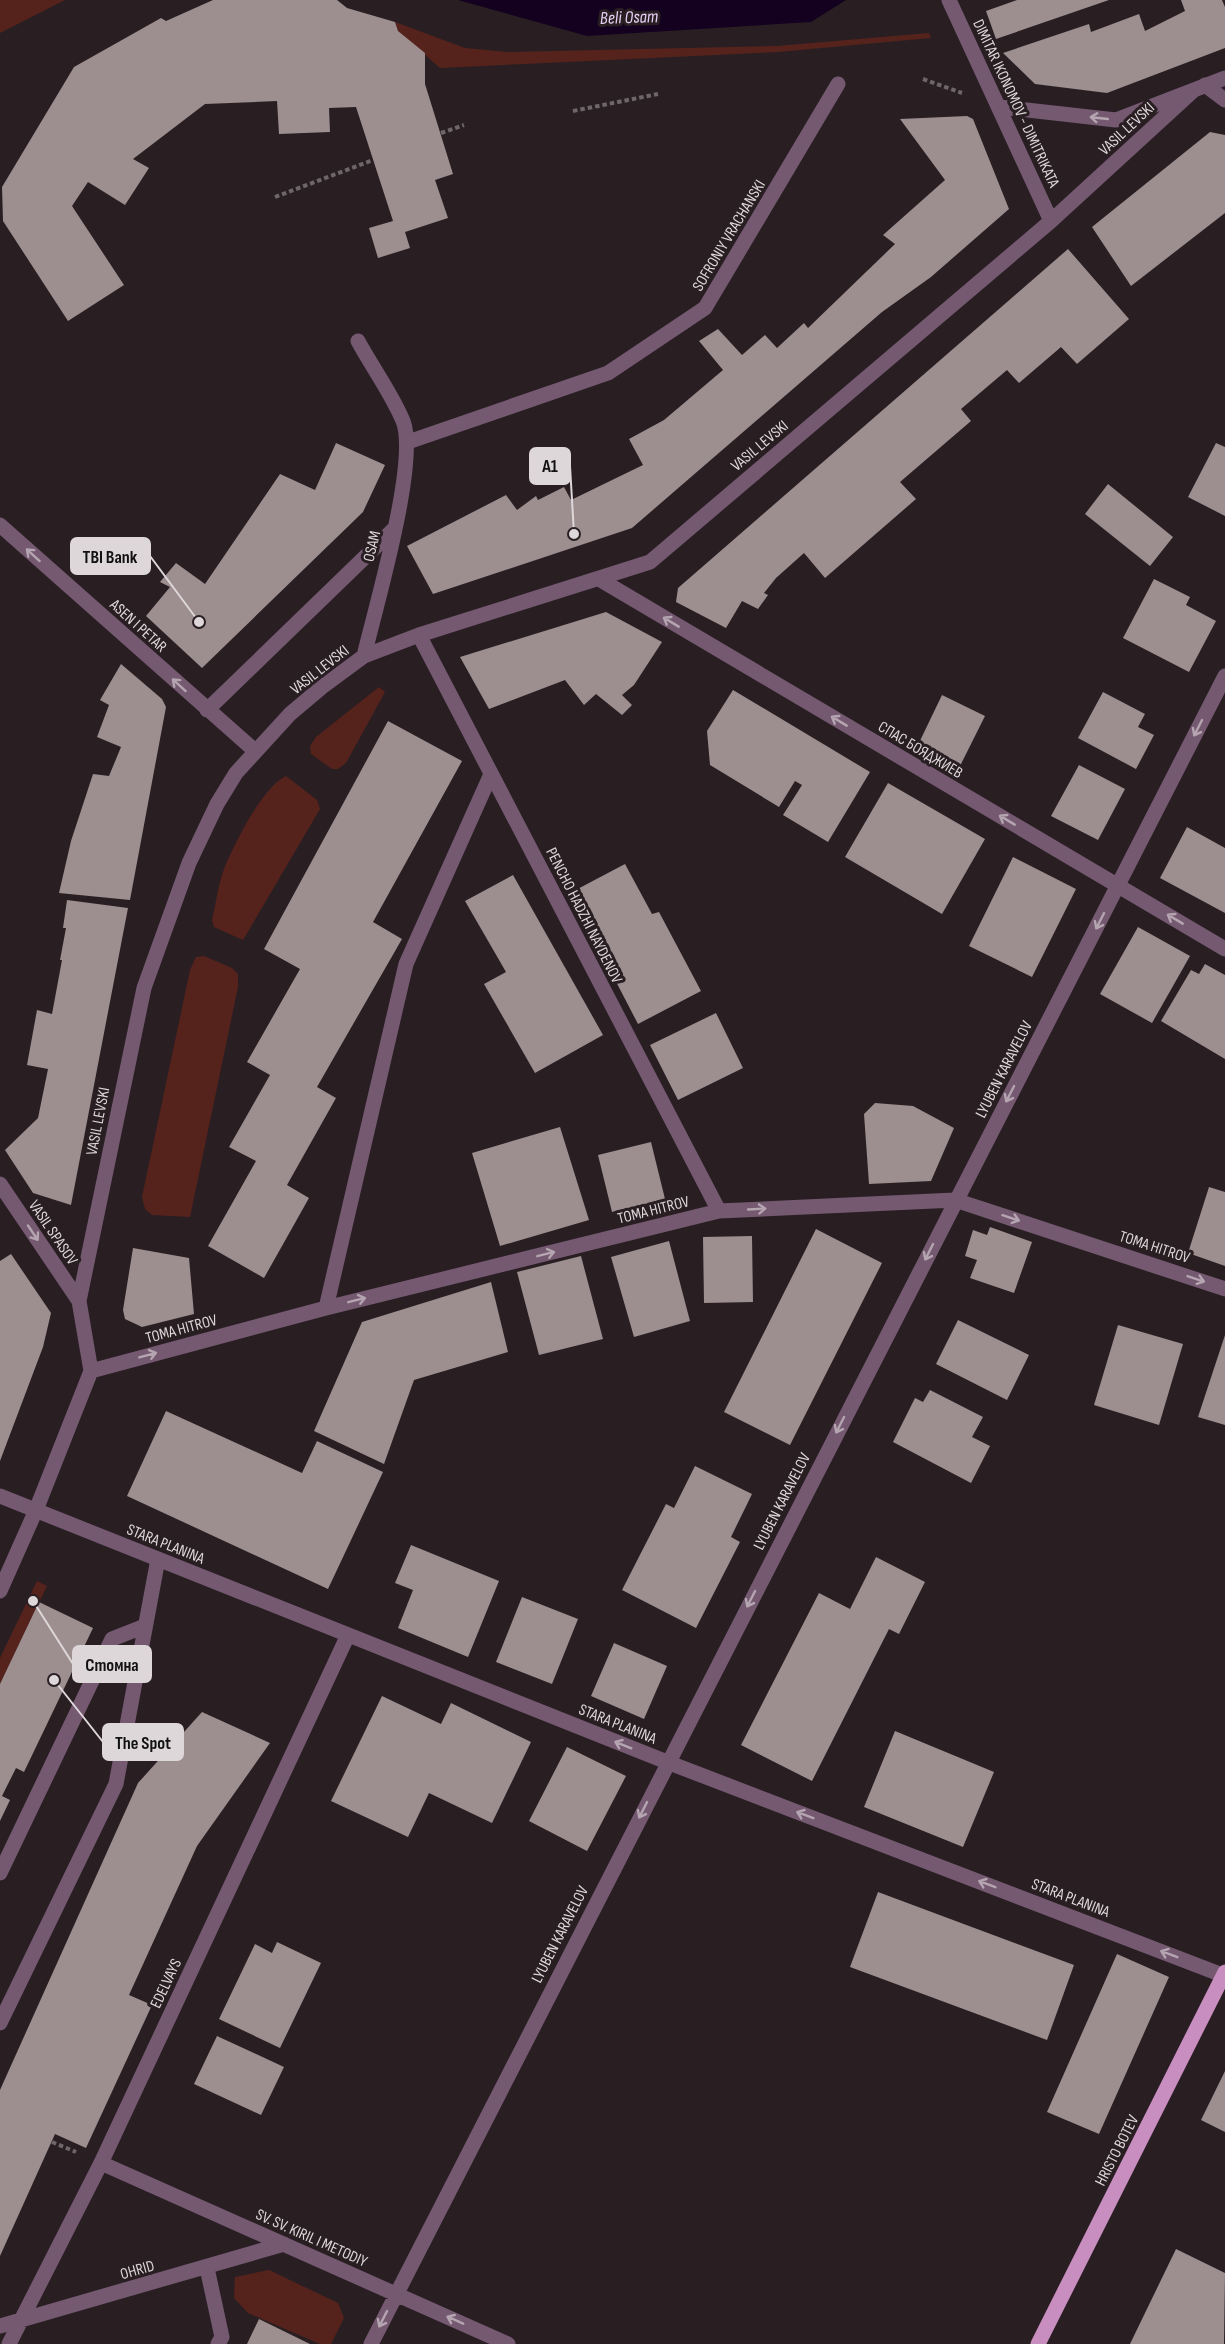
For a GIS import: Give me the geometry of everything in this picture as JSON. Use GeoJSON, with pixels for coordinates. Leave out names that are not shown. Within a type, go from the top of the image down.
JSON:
{"type":"FeatureCollection","features":[{"type":"Feature","properties":{"kind":"main road","name":"HRISTO BOTEV"},"geometry":{"type":"LineString","coordinates":[[1038,2344],[1224,1975]]}},
{"type":"Feature","properties":{"kind":"street","name":"DIMITAR IKONOMOV - DIMITRIKATA"},"geometry":{"type":"LineString","coordinates":[[949,0],[1052,221]]}},
{"type":"Feature","properties":{"kind":"street","name":"VASIL LEVSKI"},"geometry":{"type":"LineString","coordinates":[[92,1371],[79,1301],[144,988],[189,863],[217,804],[236,773],[255,751],[322,687],[364,656],[419,635],[650,562],[1052,221],[1199,87],[1225,78]]}},
{"type":"Feature","properties":{"kind":"street","name":"SOFRONIY VRACHANSKI"},"geometry":{"type":"LineString","coordinates":[[408,442],[608,373],[705,308],[838,84]]}},
{"type":"Feature","properties":{"kind":"street"},"geometry":{"type":"LineString","coordinates":[[1000,107],[1116,120],[1199,87],[1225,100]]}},
{"type":"Feature","properties":{"kind":"street"},"geometry":{"type":"LineString","coordinates":[[358,341],[403,422],[408,442]]}},
{"type":"Feature","properties":{"kind":"street","name":"OSAM"},"geometry":{"type":"LineString","coordinates":[[364,656],[394,529],[408,442]]}},
{"type":"Feature","properties":{"kind":"street","name":"ASEN I PETAR"},"geometry":{"type":"LineString","coordinates":[[0,525],[255,751]]}},
{"type":"Feature","properties":{"kind":"street"},"geometry":{"type":"LineString","coordinates":[[207,710],[394,529]]}},
{"type":"Feature","properties":{"kind":"street","name":"СПАС БОЯДЖИЕВ"},"geometry":{"type":"LineString","coordinates":[[598,579],[1225,949]]}},
{"type":"Feature","properties":{"kind":"street","name":"PENCHO HADZHI NAYDENOV"},"geometry":{"type":"LineString","coordinates":[[419,635],[719,1211]]}},
{"type":"Feature","properties":{"kind":"street","name":"LYUBEN KARAVELOV"},"geometry":{"type":"LineString","coordinates":[[371,2344],[1225,676]]}},
{"type":"Feature","properties":{"kind":"street"},"geometry":{"type":"LineString","coordinates":[[326,1308],[406,964],[491,774]]}},
{"type":"Feature","properties":{"kind":"street","name":"VASIL SPASOV"},"geometry":{"type":"LineString","coordinates":[[0,1184],[79,1301]]}},
{"type":"Feature","properties":{"kind":"street","name":"TOMA HITROV"},"geometry":{"type":"LineString","coordinates":[[92,1371],[326,1308],[719,1211],[955,1200],[1225,1288]]}},
{"type":"Feature","properties":{"kind":"street"},"geometry":{"type":"LineString","coordinates":[[0,1591],[36,1510],[92,1371]]}},
{"type":"Feature","properties":{"kind":"street","name":"STARA PLANINA"},"geometry":{"type":"LineString","coordinates":[[0,1496],[667,1762],[1224,1975]]}},
{"type":"Feature","properties":{"kind":"street"},"geometry":{"type":"LineString","coordinates":[[0,2023],[116,1784],[158,1559]]}},
{"type":"Feature","properties":{"kind":"street"},"geometry":{"type":"LineString","coordinates":[[0,1873],[112,1639],[145,1626]]}},
{"type":"Feature","properties":{"kind":"street","name":"EDELVAYS"},"geometry":{"type":"LineString","coordinates":[[9,2344],[101,2163],[348,1635]]}},
{"type":"Feature","properties":{"kind":"street","name":"SV. SV. KIRIL I METODIY"},"geometry":{"type":"LineString","coordinates":[[101,2163],[508,2344]]}},
{"type":"Feature","properties":{"kind":"street","name":"OHRID"},"geometry":{"type":"LineString","coordinates":[[0,2326],[284,2244]]}},
{"type":"Feature","properties":{"kind":"street"},"geometry":{"type":"LineString","coordinates":[[207,2268],[222,2337],[218,2344]]}},
{"type":"Feature","properties":{"kind":"path"},"geometry":{"type":"LineString","coordinates":[[573,111],[658,94]]}},
{"type":"Feature","properties":{"kind":"path"},"geometry":{"type":"LineString","coordinates":[[441,134],[464,125]]}},
{"type":"Feature","properties":{"kind":"path"},"geometry":{"type":"LineString","coordinates":[[275,197],[373,160]]}},
{"type":"Feature","properties":{"kind":"shaded area"},"geometry":{"type":"Polygon","coordinates":[[[0,0],[65,0],[0,33],[0,0]]]}},
{"type":"Feature","properties":{"kind":"shaded area"},"geometry":{"type":"Polygon","coordinates":[[[395,22],[465,48],[509,52],[777,46],[929,33],[931,38],[778,52],[440,68],[398,31],[395,22]]]}},
{"type":"Feature","properties":{"kind":"shaded area"},"geometry":{"type":"Polygon","coordinates":[[[379,687],[385,692],[346,763],[338,769],[332,769],[311,754],[310,746],[316,737],[379,687]]]}},
{"type":"Feature","properties":{"kind":"shaded area"},"geometry":{"type":"Polygon","coordinates":[[[286,776],[317,800],[320,809],[243,940],[214,927],[212,920],[220,881],[242,832],[258,804],[277,782],[286,776]]]}},
{"type":"Feature","properties":{"kind":"shaded area"},"geometry":{"type":"Polygon","coordinates":[[[204,956],[232,968],[238,974],[238,987],[190,1217],[152,1215],[145,1209],[142,1197],[190,970],[196,957],[204,956]]]}},
{"type":"Feature","properties":{"kind":"shaded area"},"geometry":{"type":"Polygon","coordinates":[[[37,1581],[47,1586],[0,1684],[0,1658],[37,1581]]]}},
{"type":"Feature","properties":{"kind":"shaded area"},"geometry":{"type":"Polygon","coordinates":[[[269,2270],[338,2303],[344,2318],[331,2344],[320,2344],[248,2313],[234,2298],[235,2277],[269,2270]]]}},
{"type":"Feature","properties":{"kind":"water","name":"Beli Osam"},"geometry":{"type":"Polygon","coordinates":[[[458,0],[846,0],[811,22],[587,36],[458,0]]]}},
{"type":"Feature","properties":{"kind":"building"},"geometry":{"type":"Polygon","coordinates":[[[213,0],[337,0],[347,8],[395,22],[398,31],[425,53],[425,84],[453,174],[435,180],[448,218],[405,232],[410,248],[378,258],[369,228],[393,221],[356,107],[329,108],[330,132],[279,134],[277,101],[205,104],[133,159],[149,168],[125,205],[88,182],[72,206],[124,285],[68,321],[3,221],[2,187],[74,67],[161,18],[166,21],[213,0]]]}},
{"type":"Feature","properties":{"kind":"building"},"geometry":{"type":"Polygon","coordinates":[[[1017,0],[1109,0],[996,39],[986,11],[1017,0]]]}},
{"type":"Feature","properties":{"kind":"building"},"geometry":{"type":"Polygon","coordinates":[[[1181,0],[1222,0],[1225,7],[1225,48],[1107,93],[1035,84],[1003,53],[1089,24],[1091,32],[1139,14],[1145,31],[1185,11],[1181,0]]]}},
{"type":"Feature","properties":{"kind":"building"},"geometry":{"type":"Polygon","coordinates":[[[967,116],[973,119],[1009,209],[931,277],[882,312],[632,528],[433,594],[407,546],[506,495],[517,510],[536,496],[538,500],[564,487],[571,500],[643,465],[629,439],[664,420],[723,370],[699,341],[718,329],[742,355],[765,335],[777,348],[804,323],[808,328],[895,244],[883,235],[945,180],[900,119],[967,116]]]}},
{"type":"Feature","properties":{"kind":"building"},"geometry":{"type":"Polygon","coordinates":[[[1210,132],[1225,135],[1225,213],[1131,286],[1092,227],[1210,132]]]}},
{"type":"Feature","properties":{"kind":"building"},"geometry":{"type":"Polygon","coordinates":[[[1068,249],[1129,319],[1077,364],[1061,347],[1019,383],[1007,370],[961,409],[971,421],[900,482],[916,499],[825,578],[804,553],[776,578],[764,593],[768,595],[758,609],[742,601],[726,628],[676,602],[678,588],[1068,249]]]}},
{"type":"Feature","properties":{"kind":"building"},"geometry":{"type":"Polygon","coordinates":[[[336,443],[385,465],[363,512],[202,668],[146,616],[170,587],[160,582],[176,563],[205,584],[280,474],[315,490],[336,443]]]}},
{"type":"Feature","properties":{"kind":"building"},"geometry":{"type":"Polygon","coordinates":[[[1216,443],[1225,447],[1225,516],[1188,497],[1216,443]]]}},
{"type":"Feature","properties":{"kind":"building"},"geometry":{"type":"Polygon","coordinates":[[[1108,484],[1173,537],[1150,566],[1085,514],[1108,484]]]}},
{"type":"Feature","properties":{"kind":"building"},"geometry":{"type":"Polygon","coordinates":[[[1154,579],[1190,597],[1186,605],[1216,621],[1189,672],[1123,638],[1154,579]]]}},
{"type":"Feature","properties":{"kind":"building"},"geometry":{"type":"Polygon","coordinates":[[[606,612],[662,642],[634,685],[622,695],[632,705],[622,715],[596,694],[584,705],[565,680],[489,709],[460,657],[606,612]]]}},
{"type":"Feature","properties":{"kind":"building"},"geometry":{"type":"Polygon","coordinates":[[[121,664],[162,699],[166,707],[130,900],[59,893],[71,841],[93,774],[109,776],[121,747],[97,737],[109,705],[100,700],[121,664]]]}},
{"type":"Feature","properties":{"kind":"building"},"geometry":{"type":"Polygon","coordinates":[[[733,690],[870,772],[828,842],[783,815],[802,785],[795,781],[779,807],[710,765],[707,731],[733,690]]]}},
{"type":"Feature","properties":{"kind":"building"},"geometry":{"type":"Polygon","coordinates":[[[1103,692],[1145,714],[1138,727],[1154,735],[1136,769],[1078,738],[1103,692]]]}},
{"type":"Feature","properties":{"kind":"building"},"geometry":{"type":"Polygon","coordinates":[[[942,695],[985,716],[959,768],[917,747],[942,695]]]}},
{"type":"Feature","properties":{"kind":"building"},"geometry":{"type":"Polygon","coordinates":[[[388,721],[462,761],[373,922],[402,939],[317,1087],[336,1098],[287,1185],[309,1198],[264,1278],[208,1246],[256,1161],[229,1147],[270,1075],[247,1062],[300,969],[264,949],[388,721]]]}},
{"type":"Feature","properties":{"kind":"building"},"geometry":{"type":"Polygon","coordinates":[[[1079,765],[1125,789],[1098,840],[1051,816],[1079,765]]]}},
{"type":"Feature","properties":{"kind":"building"},"geometry":{"type":"Polygon","coordinates":[[[888,783],[985,839],[942,914],[845,857],[888,783]]]}},
{"type":"Feature","properties":{"kind":"building"},"geometry":{"type":"Polygon","coordinates":[[[1187,827],[1225,848],[1225,913],[1160,878],[1187,827]]]}},
{"type":"Feature","properties":{"kind":"building"},"geometry":{"type":"Polygon","coordinates":[[[1013,857],[1076,889],[1032,977],[969,946],[1013,857]]]}},
{"type":"Feature","properties":{"kind":"building"},"geometry":{"type":"Polygon","coordinates":[[[625,864],[652,914],[659,912],[701,991],[638,1024],[570,893],[625,864]]]}},
{"type":"Feature","properties":{"kind":"building"},"geometry":{"type":"Polygon","coordinates":[[[513,875],[603,1035],[535,1073],[484,984],[506,972],[465,901],[513,875]]]}},
{"type":"Feature","properties":{"kind":"building"},"geometry":{"type":"Polygon","coordinates":[[[67,900],[128,908],[71,1205],[33,1193],[5,1150],[38,1118],[48,1069],[27,1065],[37,1010],[52,1014],[62,960],[60,960],[66,928],[63,928],[67,900]]]}},
{"type":"Feature","properties":{"kind":"building"},"geometry":{"type":"Polygon","coordinates":[[[1138,927],[1190,956],[1152,1023],[1100,994],[1138,927]]]}},
{"type":"Feature","properties":{"kind":"building"},"geometry":{"type":"Polygon","coordinates":[[[1205,964],[1225,975],[1225,1059],[1161,1021],[1191,970],[1199,974],[1205,964]]]}},
{"type":"Feature","properties":{"kind":"building"},"geometry":{"type":"Polygon","coordinates":[[[716,1013],[743,1068],[678,1100],[650,1045],[716,1013]]]}},
{"type":"Feature","properties":{"kind":"building"},"geometry":{"type":"Polygon","coordinates":[[[875,1103],[913,1106],[954,1128],[931,1181],[869,1184],[864,1114],[875,1103]]]}},
{"type":"Feature","properties":{"kind":"building"},"geometry":{"type":"Polygon","coordinates":[[[560,1127],[589,1220],[500,1246],[472,1153],[560,1127]]]}},
{"type":"Feature","properties":{"kind":"building"},"geometry":{"type":"Polygon","coordinates":[[[651,1142],[665,1199],[612,1212],[598,1155],[651,1142]]]}},
{"type":"Feature","properties":{"kind":"building"},"geometry":{"type":"Polygon","coordinates":[[[1209,1187],[1225,1192],[1225,1266],[1188,1253],[1209,1187]]]}},
{"type":"Feature","properties":{"kind":"building"},"geometry":{"type":"Polygon","coordinates":[[[990,1227],[1032,1242],[1014,1293],[970,1278],[977,1260],[965,1256],[973,1230],[987,1235],[990,1227]]]}},
{"type":"Feature","properties":{"kind":"building"},"geometry":{"type":"Polygon","coordinates":[[[816,1229],[882,1263],[790,1445],[724,1412],[816,1229]]]}},
{"type":"Feature","properties":{"kind":"building"},"geometry":{"type":"Polygon","coordinates":[[[752,1236],[753,1302],[704,1303],[703,1237],[752,1236]]]}},
{"type":"Feature","properties":{"kind":"building"},"geometry":{"type":"Polygon","coordinates":[[[669,1241],[690,1321],[634,1337],[611,1257],[669,1241]]]}},
{"type":"Feature","properties":{"kind":"building"},"geometry":{"type":"Polygon","coordinates":[[[133,1248],[189,1258],[194,1314],[142,1327],[125,1319],[123,1310],[133,1248]]]}},
{"type":"Feature","properties":{"kind":"building"},"geometry":{"type":"Polygon","coordinates":[[[11,1254],[51,1313],[43,1347],[0,1461],[0,1261],[11,1254]]]}},
{"type":"Feature","properties":{"kind":"building"},"geometry":{"type":"Polygon","coordinates":[[[581,1256],[603,1339],[539,1355],[517,1272],[581,1256]]]}},
{"type":"Feature","properties":{"kind":"building"},"geometry":{"type":"Polygon","coordinates":[[[491,1282],[508,1352],[414,1380],[384,1464],[314,1431],[362,1322],[491,1282]]]}},
{"type":"Feature","properties":{"kind":"building"},"geometry":{"type":"Polygon","coordinates":[[[958,1320],[1029,1355],[1007,1400],[936,1364],[958,1320]]]}},
{"type":"Feature","properties":{"kind":"building"},"geometry":{"type":"Polygon","coordinates":[[[1118,1325],[1183,1344],[1159,1425],[1094,1405],[1118,1325]]]}},
{"type":"Feature","properties":{"kind":"building"},"geometry":{"type":"Polygon","coordinates":[[[1225,1335],[1225,1425],[1198,1417],[1225,1335]]]}},
{"type":"Feature","properties":{"kind":"building"},"geometry":{"type":"Polygon","coordinates":[[[930,1390],[983,1417],[972,1437],[990,1446],[971,1483],[893,1442],[915,1398],[923,1402],[930,1390]]]}},
{"type":"Feature","properties":{"kind":"building"},"geometry":{"type":"Polygon","coordinates":[[[166,1411],[302,1473],[317,1441],[383,1472],[328,1589],[127,1496],[166,1411]]]}},
{"type":"Feature","properties":{"kind":"building"},"geometry":{"type":"Polygon","coordinates":[[[695,1466],[752,1494],[731,1537],[740,1542],[696,1628],[622,1590],[666,1504],[674,1508],[695,1466]]]}},
{"type":"Feature","properties":{"kind":"building"},"geometry":{"type":"Polygon","coordinates":[[[411,1545],[499,1581],[468,1657],[398,1628],[413,1590],[395,1583],[411,1545]]]}},
{"type":"Feature","properties":{"kind":"building"},"geometry":{"type":"Polygon","coordinates":[[[876,1557],[925,1582],[899,1634],[889,1629],[812,1781],[741,1745],[819,1593],[850,1609],[876,1557]]]}},
{"type":"Feature","properties":{"kind":"building"},"geometry":{"type":"Polygon","coordinates":[[[522,1597],[578,1619],[552,1684],[496,1662],[522,1597]]]}},
{"type":"Feature","properties":{"kind":"building"},"geometry":{"type":"Polygon","coordinates":[[[39,1602],[93,1628],[24,1772],[16,1768],[2,1796],[10,1800],[0,1821],[0,1684],[39,1602]]]}},
{"type":"Feature","properties":{"kind":"building"},"geometry":{"type":"Polygon","coordinates":[[[614,1643],[667,1666],[644,1719],[591,1696],[614,1643]]]}},
{"type":"Feature","properties":{"kind":"building"},"geometry":{"type":"Polygon","coordinates":[[[382,1696],[441,1724],[451,1703],[531,1742],[492,1823],[429,1793],[408,1837],[331,1801],[382,1696]]]}},
{"type":"Feature","properties":{"kind":"building"},"geometry":{"type":"Polygon","coordinates":[[[202,1712],[270,1743],[197,1846],[129,1995],[152,2005],[86,2148],[55,2134],[0,2256],[0,2090],[138,1783],[202,1712]]]}},
{"type":"Feature","properties":{"kind":"building"},"geometry":{"type":"Polygon","coordinates":[[[895,1731],[994,1772],[963,1847],[864,1807],[895,1731]]]}},
{"type":"Feature","properties":{"kind":"building"},"geometry":{"type":"Polygon","coordinates":[[[567,1747],[626,1776],[587,1851],[529,1821],[567,1747]]]}},
{"type":"Feature","properties":{"kind":"building"},"geometry":{"type":"Polygon","coordinates":[[[878,1892],[1074,1965],[1047,2040],[850,1967],[878,1892]]]}},
{"type":"Feature","properties":{"kind":"building"},"geometry":{"type":"Polygon","coordinates":[[[277,1942],[321,1963],[280,2048],[219,2019],[255,1944],[272,1953],[277,1942]]]}},
{"type":"Feature","properties":{"kind":"building"},"geometry":{"type":"Polygon","coordinates":[[[1117,1954],[1169,1977],[1099,2134],[1047,2112],[1117,1954]]]}},
{"type":"Feature","properties":{"kind":"building"},"geometry":{"type":"Polygon","coordinates":[[[217,2036],[284,2067],[261,2115],[194,2084],[217,2036]]]}},
{"type":"Feature","properties":{"kind":"building"},"geometry":{"type":"Polygon","coordinates":[[[1225,2071],[1225,2132],[1201,2120],[1225,2071]]]}},
{"type":"Feature","properties":{"kind":"building"},"geometry":{"type":"Polygon","coordinates":[[[1176,2249],[1225,2273],[1224,2344],[1130,2344],[1176,2249]]]}},
{"type":"Feature","properties":{"kind":"building"},"geometry":{"type":"Polygon","coordinates":[[[259,2319],[310,2344],[247,2344],[259,2319]]]}},
{"type":"Feature","properties":{"kind":"place","name":"A1"},"geometry":{"type":"Point","coordinates":[574,534]}},
{"type":"Feature","properties":{"kind":"place","name":"TBI Bank"},"geometry":{"type":"Point","coordinates":[199,622]}},
{"type":"Feature","properties":{"kind":"place","name":"Стомна"},"geometry":{"type":"Point","coordinates":[33,1601]}},
{"type":"Feature","properties":{"kind":"place","name":"The Spot"},"geometry":{"type":"Point","coordinates":[54,1680]}}]}
